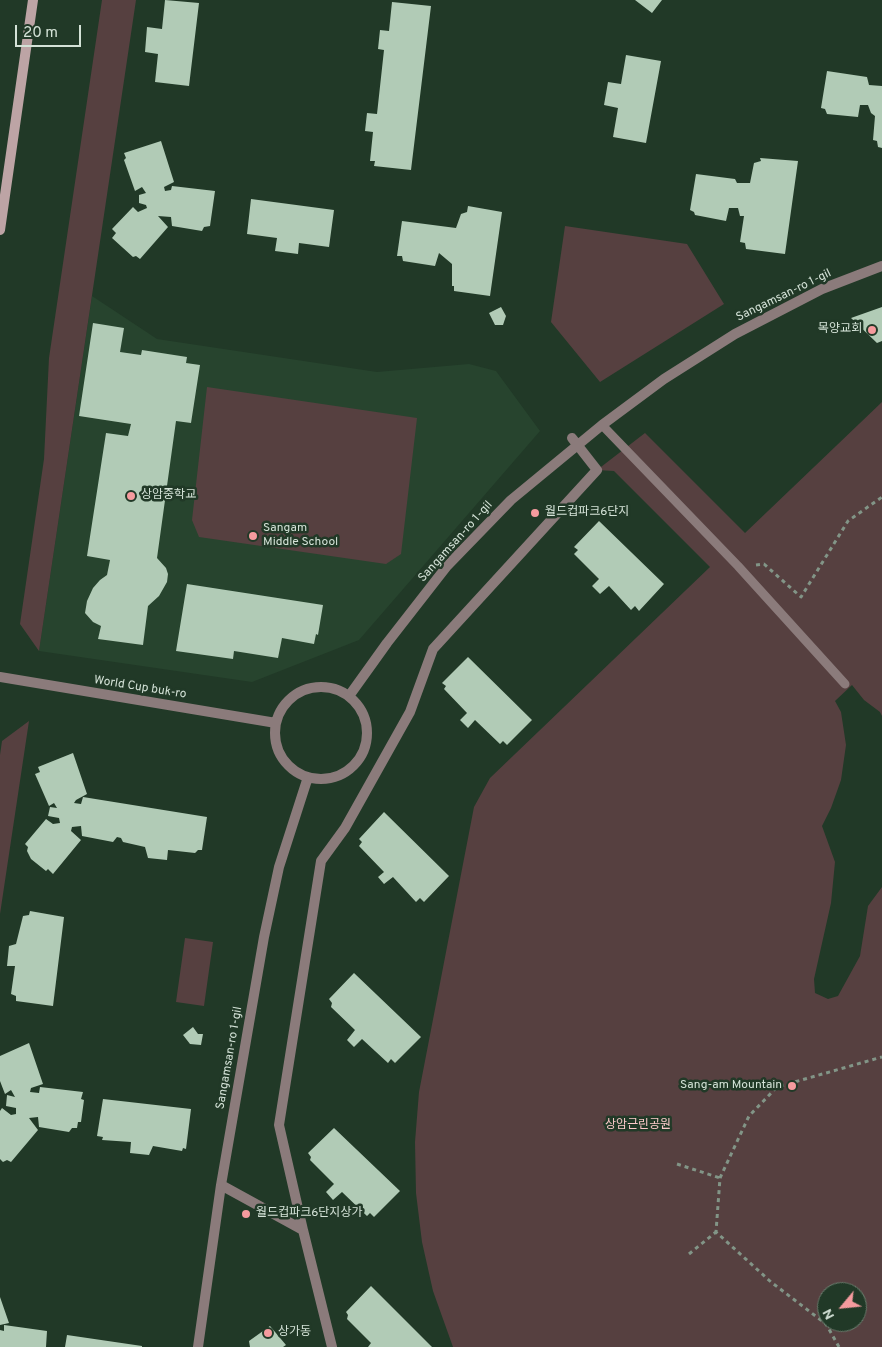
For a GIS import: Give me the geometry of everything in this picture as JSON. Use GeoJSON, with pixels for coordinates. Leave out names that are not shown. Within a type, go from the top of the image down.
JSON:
{"type":"FeatureCollection","features":[{"type":"Feature","properties":{"kind":"main road"},"geometry":{"type":"LineString","coordinates":[[0,230],[33,0]]}},
{"type":"Feature","properties":{"kind":"street","name":"Sangamsan-ro 1-gil"},"geometry":{"type":"LineString","coordinates":[[349,696],[387,643],[447,566],[511,500],[575,441],[602,425],[664,378],[735,334],[822,289],[882,266]]}},
{"type":"Feature","properties":{"kind":"street"},"geometry":{"type":"LineString","coordinates":[[332,1347],[279,1125],[321,861],[345,828],[410,712],[433,649],[597,470],[575,441]]}},
{"type":"Feature","properties":{"kind":"street","name":"World Cup buk-ro"},"geometry":{"type":"LineString","coordinates":[[0,677],[276,723]]}},
{"type":"Feature","properties":{"kind":"street"},"geometry":{"type":"LineString","coordinates":[[320,686],[335,689],[349,696],[360,707],[366,722],[367,738],[362,753],[353,766],[340,775],[324,779],[308,777],[293,770],[281,757],[275,740],[276,723],[281,709],[291,697],[305,689],[320,686]]}},
{"type":"Feature","properties":{"kind":"street","name":"Sangamsan-ro 1-gil"},"geometry":{"type":"LineString","coordinates":[[198,1347],[221,1185],[264,937],[279,867],[308,777]]}},
{"type":"Feature","properties":{"kind":"street"},"geometry":{"type":"LineString","coordinates":[[221,1185],[303,1230]]}},
{"type":"Feature","properties":{"kind":"lane"},"geometry":{"type":"LineString","coordinates":[[602,425],[738,566],[845,684]]}},
{"type":"Feature","properties":{"kind":"path"},"geometry":{"type":"LineString","coordinates":[[738,566],[764,564],[801,597],[848,521],[882,496]]}},
{"type":"Feature","properties":{"kind":"path"},"geometry":{"type":"LineString","coordinates":[[689,1254],[716,1232],[720,1178],[749,1116],[777,1087],[882,1056]]}},
{"type":"Feature","properties":{"kind":"path"},"geometry":{"type":"LineString","coordinates":[[677,1164],[720,1178]]}},
{"type":"Feature","properties":{"kind":"path"},"geometry":{"type":"LineString","coordinates":[[716,1232],[771,1282],[826,1324],[839,1347]]}},
{"type":"Feature","properties":{"kind":"shaded area","name":"Sangam Middle School"},"geometry":{"type":"Polygon","coordinates":[[[92,296],[157,339],[377,372],[469,364],[496,371],[540,431],[359,640],[252,682],[39,651],[92,296]]]}},
{"type":"Feature","properties":{"kind":"green space"},"geometry":{"type":"Polygon","coordinates":[[[102,0],[136,0],[39,651],[20,624],[44,459],[49,358],[102,0]]]}},
{"type":"Feature","properties":{"kind":"green space"},"geometry":{"type":"Polygon","coordinates":[[[565,226],[687,244],[724,304],[600,382],[551,322],[565,226]]]}},
{"type":"Feature","properties":{"kind":"green space"},"geometry":{"type":"Polygon","coordinates":[[[207,387],[417,418],[401,554],[386,564],[199,537],[192,520],[207,387]]]}},
{"type":"Feature","properties":{"kind":"green space","name":"상암근린공원"},"geometry":{"type":"Polygon","coordinates":[[[882,402],[882,716],[880,712],[864,700],[852,685],[835,701],[841,712],[846,745],[841,780],[822,826],[835,862],[831,903],[814,979],[815,993],[828,999],[838,996],[860,956],[868,906],[882,887],[882,1347],[453,1347],[433,1291],[422,1242],[416,1193],[415,1142],[419,1092],[474,807],[490,778],[710,567],[614,471],[597,470],[645,433],[745,533],[882,402]]]}},
{"type":"Feature","properties":{"kind":"green space"},"geometry":{"type":"Polygon","coordinates":[[[29,721],[0,914],[0,755],[2,741],[29,721]]]}},
{"type":"Feature","properties":{"kind":"green space"},"geometry":{"type":"Polygon","coordinates":[[[185,938],[213,942],[204,1006],[176,1002],[185,938]]]}},
{"type":"Feature","properties":{"kind":"building"},"geometry":{"type":"Polygon","coordinates":[[[165,0],[199,3],[189,86],[155,82],[158,54],[145,52],[147,27],[162,29],[165,0]]]}},
{"type":"Feature","properties":{"kind":"building"},"geometry":{"type":"Polygon","coordinates":[[[635,0],[662,0],[652,13],[635,0]]]}},
{"type":"Feature","properties":{"kind":"building"},"geometry":{"type":"Polygon","coordinates":[[[392,2],[431,6],[411,170],[374,166],[375,161],[370,161],[373,132],[365,131],[367,113],[377,114],[384,50],[378,49],[380,30],[389,31],[392,2]]]}},
{"type":"Feature","properties":{"kind":"building"},"geometry":{"type":"Polygon","coordinates":[[[626,55],[661,61],[646,143],[613,137],[618,108],[604,105],[608,82],[621,84],[626,55]]]}},
{"type":"Feature","properties":{"kind":"building"},"geometry":{"type":"Polygon","coordinates":[[[827,71],[867,77],[869,85],[882,86],[882,148],[878,147],[877,141],[873,140],[875,116],[871,113],[868,105],[860,105],[858,117],[827,114],[825,109],[821,108],[827,71]]]}},
{"type":"Feature","properties":{"kind":"building"},"geometry":{"type":"Polygon","coordinates":[[[161,141],[174,182],[164,187],[165,191],[171,190],[172,186],[215,191],[210,226],[204,227],[202,231],[172,226],[171,217],[158,216],[168,227],[140,259],[136,256],[133,257],[112,238],[116,233],[112,229],[133,207],[138,212],[147,208],[146,205],[139,203],[139,195],[146,193],[142,187],[135,191],[124,160],[126,158],[124,153],[161,141]]]}},
{"type":"Feature","properties":{"kind":"building"},"geometry":{"type":"Polygon","coordinates":[[[760,158],[798,161],[785,254],[746,249],[745,243],[740,242],[744,216],[740,216],[738,208],[729,208],[726,221],[695,215],[690,210],[696,174],[735,179],[737,183],[750,183],[754,163],[761,161],[760,158]]]}},
{"type":"Feature","properties":{"kind":"building"},"geometry":{"type":"Polygon","coordinates":[[[251,199],[334,210],[329,247],[299,243],[298,254],[275,251],[277,238],[247,234],[251,199]]]}},
{"type":"Feature","properties":{"kind":"building"},"geometry":{"type":"Polygon","coordinates":[[[468,206],[502,212],[490,296],[454,291],[454,286],[452,286],[452,264],[439,253],[435,266],[403,261],[402,256],[397,256],[402,221],[456,228],[461,214],[467,212],[468,206]]]}},
{"type":"Feature","properties":{"kind":"building"},"geometry":{"type":"Polygon","coordinates":[[[501,307],[506,316],[503,325],[495,325],[489,313],[501,307]]]}},
{"type":"Feature","properties":{"kind":"building","name":"목양교회"},"geometry":{"type":"Polygon","coordinates":[[[882,307],[882,341],[877,343],[851,318],[882,307]]]}},
{"type":"Feature","properties":{"kind":"building","name":"상암중학교"},"geometry":{"type":"Polygon","coordinates":[[[93,323],[124,328],[120,352],[141,355],[142,350],[187,357],[186,363],[200,365],[191,423],[176,421],[157,558],[166,568],[168,574],[167,582],[159,596],[148,606],[143,645],[98,639],[101,626],[93,622],[85,613],[87,601],[93,588],[107,575],[110,560],[87,556],[106,433],[128,436],[131,424],[79,416],[93,323]]]}},
{"type":"Feature","properties":{"kind":"building"},"geometry":{"type":"Polygon","coordinates":[[[599,521],[664,584],[639,611],[635,606],[631,610],[609,586],[600,594],[592,586],[599,579],[574,554],[578,550],[574,547],[599,521]]]}},
{"type":"Feature","properties":{"kind":"building"},"geometry":{"type":"Polygon","coordinates":[[[187,584],[323,605],[318,635],[316,634],[314,644],[282,638],[278,658],[234,651],[233,659],[176,651],[187,584]]]}},
{"type":"Feature","properties":{"kind":"building"},"geometry":{"type":"Polygon","coordinates":[[[468,657],[532,720],[507,745],[503,741],[500,744],[475,720],[468,728],[460,720],[467,713],[444,689],[446,686],[442,683],[468,657]]]}},
{"type":"Feature","properties":{"kind":"building"},"geometry":{"type":"Polygon","coordinates":[[[73,753],[87,794],[74,803],[81,804],[83,797],[207,817],[202,850],[198,850],[195,853],[168,850],[167,860],[148,858],[145,847],[123,842],[121,838],[117,837],[113,842],[82,836],[81,826],[72,827],[71,831],[81,840],[53,874],[48,869],[46,871],[31,859],[27,851],[28,847],[25,844],[46,819],[53,824],[60,823],[59,818],[48,816],[50,807],[57,808],[54,803],[49,806],[35,774],[40,772],[38,767],[73,753]]]}},
{"type":"Feature","properties":{"kind":"building"},"geometry":{"type":"Polygon","coordinates":[[[384,812],[449,876],[424,902],[420,898],[416,902],[393,877],[384,884],[378,877],[384,872],[359,846],[362,842],[359,839],[384,812]]]}},
{"type":"Feature","properties":{"kind":"building"},"geometry":{"type":"Polygon","coordinates":[[[30,911],[64,917],[53,1006],[16,1001],[16,996],[11,994],[15,966],[7,966],[9,946],[16,944],[23,916],[29,915],[30,911]]]}},
{"type":"Feature","properties":{"kind":"building"},"geometry":{"type":"Polygon","coordinates":[[[354,973],[421,1037],[395,1063],[391,1059],[388,1063],[362,1039],[354,1047],[347,1040],[355,1030],[331,1007],[332,1003],[329,999],[354,973]]]}},
{"type":"Feature","properties":{"kind":"building"},"geometry":{"type":"Polygon","coordinates":[[[193,1027],[198,1034],[203,1034],[201,1045],[190,1044],[183,1035],[193,1027]]]}},
{"type":"Feature","properties":{"kind":"building"},"geometry":{"type":"Polygon","coordinates":[[[29,1043],[43,1084],[31,1088],[30,1092],[39,1093],[40,1087],[83,1092],[81,1099],[84,1100],[81,1122],[78,1122],[77,1128],[72,1128],[69,1132],[39,1127],[38,1117],[29,1118],[38,1130],[11,1162],[7,1160],[3,1162],[0,1159],[0,1111],[2,1108],[11,1115],[16,1114],[16,1108],[6,1106],[7,1095],[15,1097],[11,1090],[5,1094],[0,1081],[0,1056],[29,1043]]]}},
{"type":"Feature","properties":{"kind":"building"},"geometry":{"type":"Polygon","coordinates":[[[103,1099],[191,1109],[186,1149],[183,1148],[182,1151],[153,1146],[149,1155],[130,1153],[131,1142],[102,1140],[103,1137],[97,1136],[103,1099]]]}},
{"type":"Feature","properties":{"kind":"building"},"geometry":{"type":"Polygon","coordinates":[[[334,1128],[400,1191],[374,1217],[370,1213],[367,1216],[342,1192],[333,1200],[326,1192],[334,1184],[310,1160],[311,1157],[308,1153],[334,1128]]]}},
{"type":"Feature","properties":{"kind":"building"},"geometry":{"type":"Polygon","coordinates":[[[371,1286],[432,1347],[368,1347],[371,1343],[347,1319],[348,1315],[346,1312],[371,1286]]]}},
{"type":"Feature","properties":{"kind":"building"},"geometry":{"type":"Polygon","coordinates":[[[0,1297],[9,1323],[0,1325],[0,1297]]]}},
{"type":"Feature","properties":{"kind":"building"},"geometry":{"type":"Polygon","coordinates":[[[4,1325],[47,1331],[46,1347],[0,1347],[0,1330],[4,1331],[4,1325]]]}},
{"type":"Feature","properties":{"kind":"building","name":"상가동"},"geometry":{"type":"Polygon","coordinates":[[[270,1326],[286,1345],[283,1347],[250,1347],[249,1341],[270,1326]]]}},
{"type":"Feature","properties":{"kind":"building"},"geometry":{"type":"Polygon","coordinates":[[[67,1335],[142,1346],[142,1347],[65,1347],[67,1335]]]}},
{"type":"Feature","properties":{"kind":"place","name":"목양교회"},"geometry":{"type":"Point","coordinates":[872,330]}},
{"type":"Feature","properties":{"kind":"place","name":"상암중학교"},"geometry":{"type":"Point","coordinates":[131,496]}},
{"type":"Feature","properties":{"kind":"place","name":"월드컵파크6단지"},"geometry":{"type":"Point","coordinates":[535,513]}},
{"type":"Feature","properties":{"kind":"place","name":"Sangam Middle School"},"geometry":{"type":"Point","coordinates":[253,536]}},
{"type":"Feature","properties":{"kind":"place","name":"Sang-am Mountain"},"geometry":{"type":"Point","coordinates":[792,1086]}},
{"type":"Feature","properties":{"kind":"place","name":"월드컵파크6단지상가"},"geometry":{"type":"Point","coordinates":[246,1214]}},
{"type":"Feature","properties":{"kind":"place","name":"상가동"},"geometry":{"type":"Point","coordinates":[268,1333]}}]}
